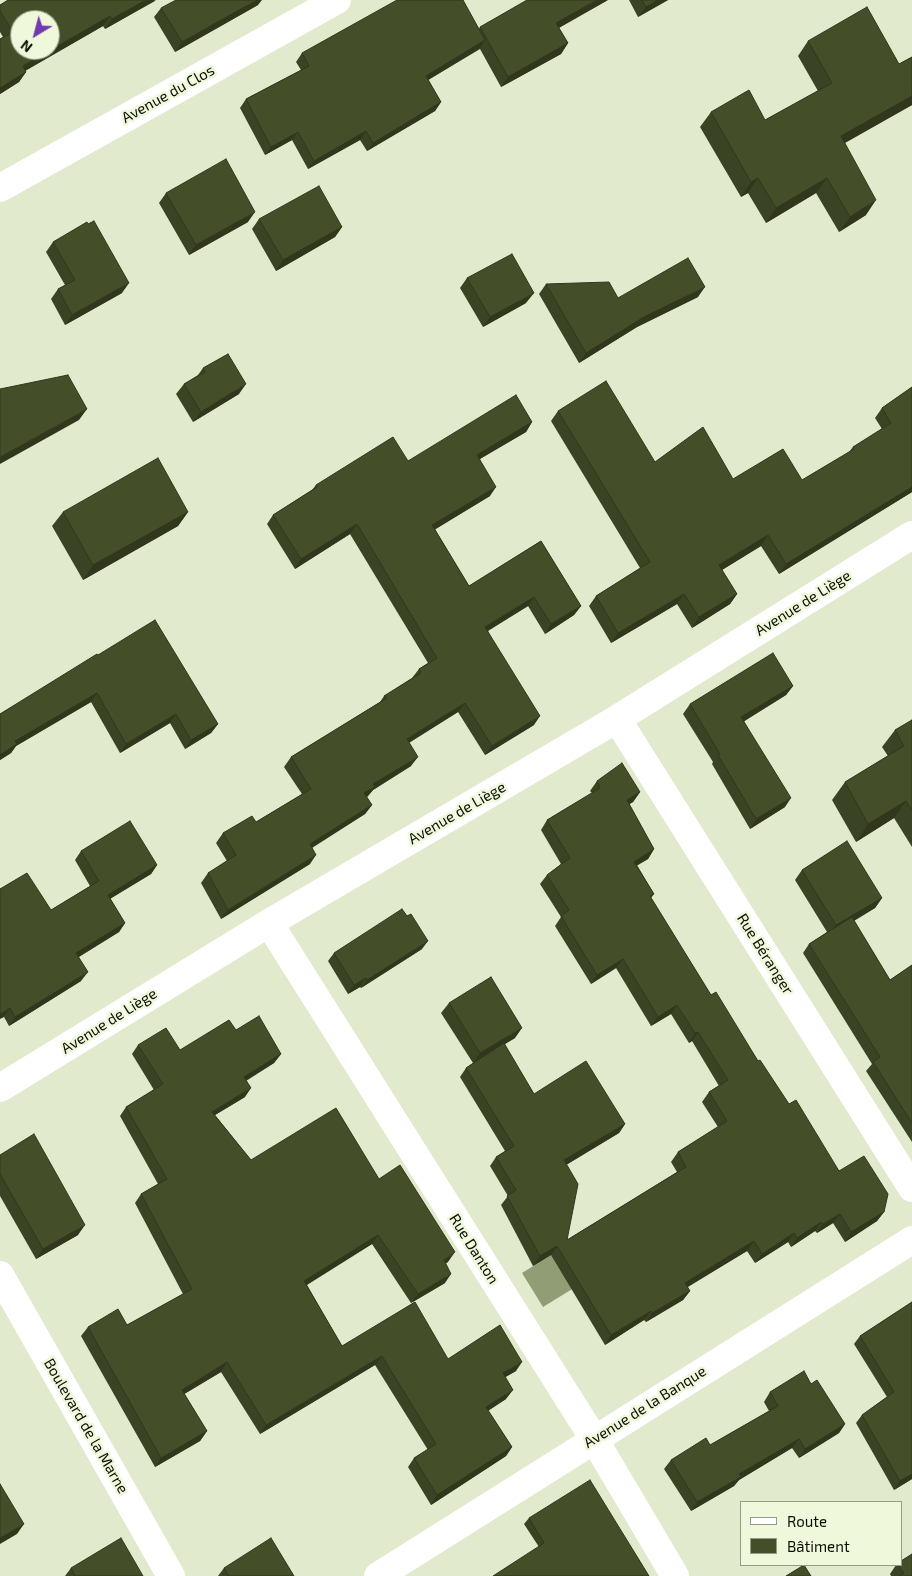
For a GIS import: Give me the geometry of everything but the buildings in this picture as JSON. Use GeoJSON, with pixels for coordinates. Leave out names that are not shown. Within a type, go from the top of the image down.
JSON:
{"type":"FeatureCollection","features":[{"type":"Feature","properties":{"kind":"street","name":"Avenue du Clos"},"geometry":{"type":"LineString","coordinates":[[0,188],[336,0]]}},
{"type":"Feature","properties":{"kind":"street","name":"Avenue de Liège"},"geometry":{"type":"LineString","coordinates":[[0,1088],[269,923],[617,719],[912,535]]}},
{"type":"Feature","properties":{"kind":"street","name":"Rue Béranger"},"geometry":{"type":"LineString","coordinates":[[617,719],[912,1188]]}},
{"type":"Feature","properties":{"kind":"street","name":"Rue Danton"},"geometry":{"type":"LineString","coordinates":[[269,923],[594,1439],[675,1576]]}},
{"type":"Feature","properties":{"kind":"street","name":"Avenue de la Banque"},"geometry":{"type":"LineString","coordinates":[[378,1576],[912,1240]]}},
{"type":"Feature","properties":{"kind":"street","name":"Boulevard de la Marne"},"geometry":{"type":"LineString","coordinates":[[0,1276],[171,1576]]}},
{"type":"Feature","properties":{"kind":"shaded area"},"geometry":{"type":"Polygon","coordinates":[[[572,1242],[595,1275],[543,1307],[522,1273],[572,1242]]]}}]}
